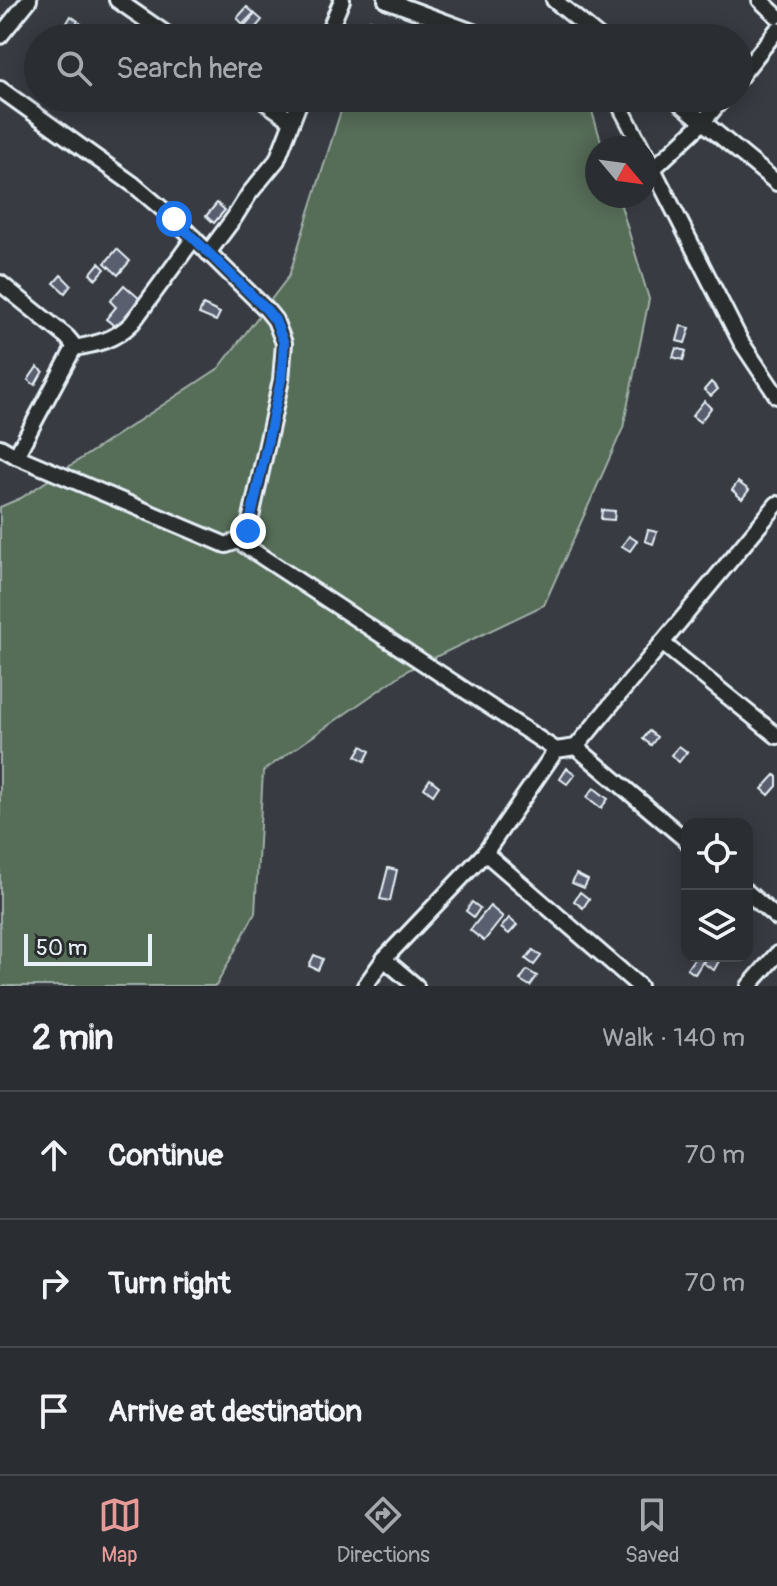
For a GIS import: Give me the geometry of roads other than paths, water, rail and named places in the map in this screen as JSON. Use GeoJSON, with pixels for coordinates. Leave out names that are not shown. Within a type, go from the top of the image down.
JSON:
{"type":"FeatureCollection","features":[{"type":"Feature","properties":{"kind":"street"},"geometry":{"type":"LineString","coordinates":[[0,36],[29,0]]}},
{"type":"Feature","properties":{"kind":"street"},"geometry":{"type":"LineString","coordinates":[[117,0],[152,24]]}},
{"type":"Feature","properties":{"kind":"street"},"geometry":{"type":"LineString","coordinates":[[332,24],[342,0]]}},
{"type":"Feature","properties":{"kind":"street"},"geometry":{"type":"LineString","coordinates":[[386,0],[423,6],[460,24]]}},
{"type":"Feature","properties":{"kind":"street"},"geometry":{"type":"LineString","coordinates":[[554,0],[583,24]]}},
{"type":"Feature","properties":{"kind":"street"},"geometry":{"type":"LineString","coordinates":[[760,0],[777,16]]}},
{"type":"Feature","properties":{"kind":"street"},"geometry":{"type":"LineString","coordinates":[[753,60],[777,30]]}},
{"type":"Feature","properties":{"kind":"street"},"geometry":{"type":"LineString","coordinates":[[0,89],[24,106]]}},
{"type":"Feature","properties":{"kind":"street"},"geometry":{"type":"LineString","coordinates":[[0,447],[226,545],[238,541],[248,531],[281,380],[284,343],[275,320],[266,309],[174,219],[102,160],[33,112]]}},
{"type":"Feature","properties":{"kind":"street"},"geometry":{"type":"LineString","coordinates":[[279,112],[291,120]]}},
{"type":"Feature","properties":{"kind":"street"},"geometry":{"type":"LineString","coordinates":[[208,253],[277,160],[295,112]]}},
{"type":"Feature","properties":{"kind":"street"},"geometry":{"type":"LineString","coordinates":[[623,112],[636,136]]}},
{"type":"Feature","properties":{"kind":"street"},"geometry":{"type":"LineString","coordinates":[[691,112],[777,183]]}},
{"type":"Feature","properties":{"kind":"street"},"geometry":{"type":"LineString","coordinates":[[657,165],[711,112]]}},
{"type":"Feature","properties":{"kind":"street"},"geometry":{"type":"LineString","coordinates":[[657,177],[741,342],[777,396]]}},
{"type":"Feature","properties":{"kind":"street"},"geometry":{"type":"LineString","coordinates":[[74,348],[99,344],[123,332],[194,238]]}},
{"type":"Feature","properties":{"kind":"street"},"geometry":{"type":"LineString","coordinates":[[0,283],[67,337],[74,348]]}},
{"type":"Feature","properties":{"kind":"street"},"geometry":{"type":"LineString","coordinates":[[16,456],[74,348]]}},
{"type":"Feature","properties":{"kind":"street"},"geometry":{"type":"LineString","coordinates":[[238,541],[556,750],[576,747],[777,504]]}},
{"type":"Feature","properties":{"kind":"street"},"geometry":{"type":"LineString","coordinates":[[662,643],[777,736]]}},
{"type":"Feature","properties":{"kind":"street"},"geometry":{"type":"LineString","coordinates":[[576,747],[681,836]]}},
{"type":"Feature","properties":{"kind":"street"},"geometry":{"type":"LineString","coordinates":[[365,986],[384,959],[485,853],[556,750]]}},
{"type":"Feature","properties":{"kind":"street"},"geometry":{"type":"LineString","coordinates":[[485,853],[639,986]]}},
{"type":"Feature","properties":{"kind":"street"},"geometry":{"type":"LineString","coordinates":[[753,897],[777,918]]}},
{"type":"Feature","properties":{"kind":"street"},"geometry":{"type":"LineString","coordinates":[[749,986],[777,954]]}},
{"type":"Feature","properties":{"kind":"street"},"geometry":{"type":"LineString","coordinates":[[384,959],[416,986]]}}]}
